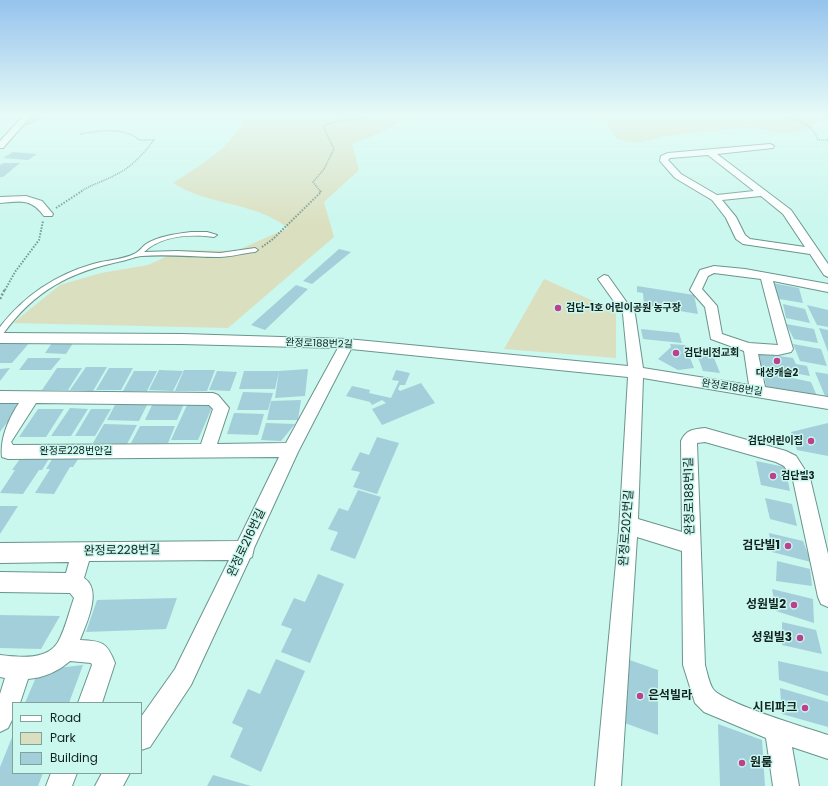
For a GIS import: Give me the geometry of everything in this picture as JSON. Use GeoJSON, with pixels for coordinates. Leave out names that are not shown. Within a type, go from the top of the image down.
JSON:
{"type":"FeatureCollection","features":[{"type":"Feature","properties":{"kind":"street"},"geometry":{"type":"LineString","coordinates":[[710,152],[787,212],[828,273]]}},
{"type":"Feature","properties":{"kind":"street"},"geometry":{"type":"LineString","coordinates":[[713,152],[668,156],[664,158],[664,161],[678,176],[715,198],[731,217],[740,237],[747,242],[813,251]]}},
{"type":"Feature","properties":{"kind":"street"},"geometry":{"type":"LineString","coordinates":[[715,198],[764,193]]}},
{"type":"Feature","properties":{"kind":"street"},"geometry":{"type":"LineString","coordinates":[[0,200],[22,199],[34,201],[40,203],[48,214]]}},
{"type":"Feature","properties":{"kind":"street"},"geometry":{"type":"LineString","coordinates":[[766,277],[786,349],[776,351],[750,347],[726,342],[716,336],[711,306],[696,290],[704,272],[708,270],[717,269],[766,277],[828,288]]}},
{"type":"Feature","properties":{"kind":"street","name":"완정로202번길"},"geometry":{"type":"LineString","coordinates":[[604,279],[629,314],[636,372],[628,525],[608,786]]}},
{"type":"Feature","properties":{"kind":"street","name":"완정로188번2길"},"geometry":{"type":"LineString","coordinates":[[0,338],[182,339],[347,344],[636,372]]}},
{"type":"Feature","properties":{"kind":"street","name":"완정로216번길"},"geometry":{"type":"LineString","coordinates":[[142,737],[183,677],[245,550],[291,450],[347,344]]}},
{"type":"Feature","properties":{"kind":"street"},"geometry":{"type":"LineString","coordinates":[[750,347],[758,392]]}},
{"type":"Feature","properties":{"kind":"street","name":"완정로188번길"},"geometry":{"type":"LineString","coordinates":[[636,372],[828,403]]}},
{"type":"Feature","properties":{"kind":"street"},"geometry":{"type":"LineString","coordinates":[[0,397],[213,399],[221,408],[207,450]]}},
{"type":"Feature","properties":{"kind":"street","name":"완정로228번안길"},"geometry":{"type":"LineString","coordinates":[[30,398],[2,442],[8,452],[291,450]]}},
{"type":"Feature","properties":{"kind":"street","name":"완정로188번1길"},"geometry":{"type":"LineString","coordinates":[[828,597],[826,576],[801,478],[790,461],[780,456],[705,435],[693,436],[688,441],[694,665],[703,695],[712,704],[777,730],[828,747]]}},
{"type":"Feature","properties":{"kind":"street"},"geometry":{"type":"LineString","coordinates":[[628,525],[690,544]]}},
{"type":"Feature","properties":{"kind":"street","name":"완정로228번길"},"geometry":{"type":"LineString","coordinates":[[0,553],[245,550]]}},
{"type":"Feature","properties":{"kind":"street"},"geometry":{"type":"LineString","coordinates":[[73,583],[82,552]]}},
{"type":"Feature","properties":{"kind":"street"},"geometry":{"type":"LineString","coordinates":[[0,582],[73,583],[81,588],[84,598],[66,650],[56,659],[38,667],[7,667]]}},
{"type":"Feature","properties":{"kind":"street"},"geometry":{"type":"LineString","coordinates":[[66,650],[97,652],[104,663],[90,702]]}},
{"type":"Feature","properties":{"kind":"street"},"geometry":{"type":"LineString","coordinates":[[0,720],[11,696],[17,677],[7,667]]}},
{"type":"Feature","properties":{"kind":"street"},"geometry":{"type":"LineString","coordinates":[[777,730],[786,786]]}},
{"type":"Feature","properties":{"kind":"street"},"geometry":{"type":"LineString","coordinates":[[59,786],[64,774]]}},
{"type":"Feature","properties":{"kind":"street"},"geometry":{"type":"LineString","coordinates":[[108,786],[116,774]]}},
{"type":"Feature","properties":{"kind":"lane"},"geometry":{"type":"LineString","coordinates":[[138,254],[150,244],[169,238],[192,234],[214,235]]}},
{"type":"Feature","properties":{"kind":"lane"},"geometry":{"type":"LineString","coordinates":[[0,332],[11,316],[50,283],[94,265],[138,254],[177,253],[220,255],[254,250]]}},
{"type":"Feature","properties":{"kind":"path"},"geometry":{"type":"LineString","coordinates":[[0,299],[15,272],[39,240],[40,226],[48,214],[92,184],[118,174],[145,152]]}},
{"type":"Feature","properties":{"kind":"path"},"geometry":{"type":"LineString","coordinates":[[254,250],[266,246],[320,192],[313,182],[324,169],[333,152]]}},
{"type":"Feature","properties":{"kind":"green space"},"geometry":{"type":"Polygon","coordinates":[[[218,152],[354,152],[359,170],[324,202],[334,237],[228,328],[13,323],[60,285],[101,273],[148,265],[181,250],[236,251],[288,228],[274,219],[260,213],[201,196],[173,183],[218,152]]]}},
{"type":"Feature","properties":{"kind":"green space"},"geometry":{"type":"Polygon","coordinates":[[[544,279],[616,311],[616,358],[504,349],[544,279]]]}},
{"type":"Feature","properties":{"kind":"building"},"geometry":{"type":"Polygon","coordinates":[[[13,152],[37,154],[28,160],[3,158],[13,152]]]}},
{"type":"Feature","properties":{"kind":"building"},"geometry":{"type":"Polygon","coordinates":[[[3,163],[20,163],[3,177],[0,177],[0,165],[3,163]]]}},
{"type":"Feature","properties":{"kind":"building"},"geometry":{"type":"Polygon","coordinates":[[[339,249],[351,252],[312,284],[303,281],[339,249]]]}},
{"type":"Feature","properties":{"kind":"building"},"geometry":{"type":"Polygon","coordinates":[[[772,283],[799,288],[803,303],[779,299],[772,283]]]}},
{"type":"Feature","properties":{"kind":"building"},"geometry":{"type":"Polygon","coordinates":[[[296,285],[308,289],[265,330],[251,325],[296,285]]]}},
{"type":"Feature","properties":{"kind":"building"},"geometry":{"type":"Polygon","coordinates":[[[637,286],[694,295],[698,314],[644,305],[643,293],[637,292],[637,286]]]}},
{"type":"Feature","properties":{"kind":"building"},"geometry":{"type":"Polygon","coordinates":[[[783,304],[805,309],[810,323],[786,318],[783,304]]]}},
{"type":"Feature","properties":{"kind":"building"},"geometry":{"type":"Polygon","coordinates":[[[807,305],[828,310],[828,327],[817,325],[807,305]]]}},
{"type":"Feature","properties":{"kind":"building"},"geometry":{"type":"Polygon","coordinates":[[[786,324],[814,329],[818,343],[794,339],[786,324]]]}},
{"type":"Feature","properties":{"kind":"building"},"geometry":{"type":"Polygon","coordinates":[[[819,328],[828,330],[828,352],[819,328]]]}},
{"type":"Feature","properties":{"kind":"building"},"geometry":{"type":"Polygon","coordinates":[[[641,329],[679,333],[682,343],[643,339],[641,329]]]}},
{"type":"Feature","properties":{"kind":"building"},"geometry":{"type":"Polygon","coordinates":[[[31,341],[12,363],[0,363],[0,343],[31,341]]]}},
{"type":"Feature","properties":{"kind":"building"},"geometry":{"type":"Polygon","coordinates":[[[52,343],[73,343],[66,354],[45,353],[52,343]]]}},
{"type":"Feature","properties":{"kind":"building","name":"검단비전교회"},"geometry":{"type":"Polygon","coordinates":[[[670,344],[685,345],[694,368],[678,370],[658,359],[671,347],[670,344]]]}},
{"type":"Feature","properties":{"kind":"building"},"geometry":{"type":"Polygon","coordinates":[[[793,344],[821,349],[827,366],[800,361],[793,344]]]}},
{"type":"Feature","properties":{"kind":"building"},"geometry":{"type":"Polygon","coordinates":[[[696,352],[712,353],[720,373],[703,371],[696,352]]]}},
{"type":"Feature","properties":{"kind":"building","name":"대성캐슬2"},"geometry":{"type":"Polygon","coordinates":[[[758,353],[793,358],[796,364],[807,366],[810,376],[760,367],[758,353]]]}},
{"type":"Feature","properties":{"kind":"building"},"geometry":{"type":"Polygon","coordinates":[[[28,358],[61,358],[51,370],[19,370],[28,358]]]}},
{"type":"Feature","properties":{"kind":"building"},"geometry":{"type":"Polygon","coordinates":[[[86,367],[107,367],[93,391],[70,390],[86,367]]]}},
{"type":"Feature","properties":{"kind":"building"},"geometry":{"type":"Polygon","coordinates":[[[10,368],[0,381],[0,369],[10,368]]]}},
{"type":"Feature","properties":{"kind":"building"},"geometry":{"type":"Polygon","coordinates":[[[57,368],[82,368],[68,390],[42,390],[57,368]]]}},
{"type":"Feature","properties":{"kind":"building"},"geometry":{"type":"Polygon","coordinates":[[[109,368],[133,368],[121,390],[96,390],[109,368]]]}},
{"type":"Feature","properties":{"kind":"building"},"geometry":{"type":"Polygon","coordinates":[[[308,369],[305,396],[275,398],[279,371],[308,369]]]}},
{"type":"Feature","properties":{"kind":"building"},"geometry":{"type":"Polygon","coordinates":[[[159,370],[183,371],[173,391],[149,390],[159,370]]]}},
{"type":"Feature","properties":{"kind":"building"},"geometry":{"type":"Polygon","coordinates":[[[184,370],[215,370],[207,391],[175,391],[184,370]]]}},
{"type":"Feature","properties":{"kind":"building"},"geometry":{"type":"Polygon","coordinates":[[[396,370],[410,373],[405,385],[400,385],[398,389],[400,391],[421,383],[435,403],[382,425],[372,409],[386,403],[382,400],[372,405],[370,402],[346,396],[352,386],[370,390],[369,393],[391,398],[399,381],[392,380],[396,370]]]}},
{"type":"Feature","properties":{"kind":"building"},"geometry":{"type":"Polygon","coordinates":[[[134,371],[157,371],[147,391],[123,391],[134,371]]]}},
{"type":"Feature","properties":{"kind":"building"},"geometry":{"type":"Polygon","coordinates":[[[217,371],[237,372],[230,391],[209,390],[217,371]]]}},
{"type":"Feature","properties":{"kind":"building"},"geometry":{"type":"Polygon","coordinates":[[[244,371],[279,371],[275,389],[239,389],[244,371]]]}},
{"type":"Feature","properties":{"kind":"building"},"geometry":{"type":"Polygon","coordinates":[[[764,372],[811,382],[817,396],[766,387],[764,372]]]}},
{"type":"Feature","properties":{"kind":"building"},"geometry":{"type":"Polygon","coordinates":[[[815,372],[828,374],[828,397],[825,396],[815,372]]]}},
{"type":"Feature","properties":{"kind":"building"},"geometry":{"type":"Polygon","coordinates":[[[243,392],[273,393],[268,410],[237,410],[243,392]]]}},
{"type":"Feature","properties":{"kind":"building"},"geometry":{"type":"Polygon","coordinates":[[[301,400],[298,420],[267,420],[271,401],[301,400]]]}},
{"type":"Feature","properties":{"kind":"building"},"geometry":{"type":"Polygon","coordinates":[[[0,401],[22,402],[0,432],[0,401]]]}},
{"type":"Feature","properties":{"kind":"building"},"geometry":{"type":"Polygon","coordinates":[[[116,403],[148,403],[139,421],[107,420],[116,403]]]}},
{"type":"Feature","properties":{"kind":"building"},"geometry":{"type":"Polygon","coordinates":[[[153,403],[184,404],[177,420],[145,420],[153,403]]]}},
{"type":"Feature","properties":{"kind":"building"},"geometry":{"type":"Polygon","coordinates":[[[187,405],[213,405],[198,440],[171,440],[187,405]]]}},
{"type":"Feature","properties":{"kind":"building"},"geometry":{"type":"Polygon","coordinates":[[[70,408],[88,409],[71,436],[51,436],[70,408]]]}},
{"type":"Feature","properties":{"kind":"building"},"geometry":{"type":"Polygon","coordinates":[[[38,409],[64,409],[46,437],[19,437],[38,409]]]}},
{"type":"Feature","properties":{"kind":"building"},"geometry":{"type":"Polygon","coordinates":[[[91,409],[111,409],[95,436],[75,436],[91,409]]]}},
{"type":"Feature","properties":{"kind":"building"},"geometry":{"type":"Polygon","coordinates":[[[234,413],[264,414],[258,435],[227,434],[234,413]]]}},
{"type":"Feature","properties":{"kind":"building"},"geometry":{"type":"Polygon","coordinates":[[[266,423],[295,424],[281,441],[261,440],[266,423]]]}},
{"type":"Feature","properties":{"kind":"building","name":"검단어린이집"},"geometry":{"type":"Polygon","coordinates":[[[828,423],[828,456],[797,450],[791,432],[828,423]]]}},
{"type":"Feature","properties":{"kind":"building"},"geometry":{"type":"Polygon","coordinates":[[[104,424],[137,425],[127,444],[93,443],[104,424]]]}},
{"type":"Feature","properties":{"kind":"building"},"geometry":{"type":"Polygon","coordinates":[[[140,426],[175,426],[168,443],[131,443],[140,426]]]}},
{"type":"Feature","properties":{"kind":"building"},"geometry":{"type":"Polygon","coordinates":[[[377,437],[399,443],[377,494],[353,487],[360,472],[351,470],[360,452],[369,455],[377,437]]]}},
{"type":"Feature","properties":{"kind":"building"},"geometry":{"type":"Polygon","coordinates":[[[22,456],[50,457],[42,470],[39,470],[23,494],[0,493],[15,470],[12,470],[22,456]]]}},
{"type":"Feature","properties":{"kind":"building"},"geometry":{"type":"Polygon","coordinates":[[[54,456],[80,456],[73,467],[70,467],[54,494],[35,493],[50,469],[46,469],[54,456]]]}},
{"type":"Feature","properties":{"kind":"building","name":"검단빌3"},"geometry":{"type":"Polygon","coordinates":[[[756,461],[785,467],[790,491],[761,485],[756,461]]]}},
{"type":"Feature","properties":{"kind":"building"},"geometry":{"type":"Polygon","coordinates":[[[358,490],[381,497],[355,559],[330,550],[338,532],[328,529],[339,508],[348,511],[358,490]]]}},
{"type":"Feature","properties":{"kind":"building"},"geometry":{"type":"Polygon","coordinates":[[[765,498],[792,504],[797,526],[770,519],[765,498]]]}},
{"type":"Feature","properties":{"kind":"building"},"geometry":{"type":"Polygon","coordinates":[[[0,506],[18,506],[0,534],[0,506]]]}},
{"type":"Feature","properties":{"kind":"building","name":"검단빌1"},"geometry":{"type":"Polygon","coordinates":[[[769,533],[803,541],[811,562],[772,552],[769,533]]]}},
{"type":"Feature","properties":{"kind":"building"},"geometry":{"type":"Polygon","coordinates":[[[777,561],[810,569],[812,586],[776,581],[777,561]]]}},
{"type":"Feature","properties":{"kind":"building"},"geometry":{"type":"Polygon","coordinates":[[[318,574],[344,584],[310,663],[281,652],[292,629],[281,625],[294,598],[305,602],[318,574]]]}},
{"type":"Feature","properties":{"kind":"building","name":"성원빌2"},"geometry":{"type":"Polygon","coordinates":[[[772,589],[813,599],[814,623],[776,611],[772,589]]]}},
{"type":"Feature","properties":{"kind":"building"},"geometry":{"type":"Polygon","coordinates":[[[177,598],[166,629],[86,632],[97,600],[177,598]]]}},
{"type":"Feature","properties":{"kind":"building"},"geometry":{"type":"Polygon","coordinates":[[[0,615],[60,616],[41,649],[0,648],[0,615]]]}},
{"type":"Feature","properties":{"kind":"building","name":"성원빌3"},"geometry":{"type":"Polygon","coordinates":[[[782,622],[816,630],[822,654],[782,645],[782,622]]]}},
{"type":"Feature","properties":{"kind":"building","name":"은석빌라"},"geometry":{"type":"Polygon","coordinates":[[[624,658],[658,670],[658,735],[619,721],[624,658]]]}},
{"type":"Feature","properties":{"kind":"building"},"geometry":{"type":"Polygon","coordinates":[[[276,659],[305,671],[261,772],[230,757],[243,728],[232,723],[248,689],[260,694],[276,659]]]}},
{"type":"Feature","properties":{"kind":"building","name":"시티파크"},"geometry":{"type":"Polygon","coordinates":[[[778,661],[828,672],[828,696],[779,680],[778,661]]]}},
{"type":"Feature","properties":{"kind":"building"},"geometry":{"type":"Polygon","coordinates":[[[83,665],[69,702],[25,702],[39,670],[83,665]]]}},
{"type":"Feature","properties":{"kind":"building","name":"시티파크"},"geometry":{"type":"Polygon","coordinates":[[[780,688],[828,702],[828,727],[782,714],[780,688]]]}},
{"type":"Feature","properties":{"kind":"building","name":"원룸"},"geometry":{"type":"Polygon","coordinates":[[[718,724],[762,740],[765,786],[720,786],[718,724]]]}},
{"type":"Feature","properties":{"kind":"building"},"geometry":{"type":"Polygon","coordinates":[[[12,737],[12,774],[43,774],[38,786],[0,786],[0,767],[12,737]]]}},
{"type":"Feature","properties":{"kind":"building"},"geometry":{"type":"Polygon","coordinates":[[[213,775],[251,786],[207,786],[213,775]]]}},
{"type":"Feature","properties":{"kind":"place","name":"검단-1호 어린이공원 농구장"},"geometry":{"type":"Point","coordinates":[558,308]}},
{"type":"Feature","properties":{"kind":"place","name":"검단비전교회"},"geometry":{"type":"Point","coordinates":[676,353]}},
{"type":"Feature","properties":{"kind":"place","name":"대성캐슬2"},"geometry":{"type":"Point","coordinates":[777,361]}},
{"type":"Feature","properties":{"kind":"place","name":"검단어린이집"},"geometry":{"type":"Point","coordinates":[811,441]}},
{"type":"Feature","properties":{"kind":"place","name":"검단빌3"},"geometry":{"type":"Point","coordinates":[773,476]}},
{"type":"Feature","properties":{"kind":"place","name":"검단빌1"},"geometry":{"type":"Point","coordinates":[788,546]}},
{"type":"Feature","properties":{"kind":"place","name":"성원빌2"},"geometry":{"type":"Point","coordinates":[794,605]}},
{"type":"Feature","properties":{"kind":"place","name":"성원빌3"},"geometry":{"type":"Point","coordinates":[800,638]}},
{"type":"Feature","properties":{"kind":"place","name":"은석빌라"},"geometry":{"type":"Point","coordinates":[640,696]}},
{"type":"Feature","properties":{"kind":"place","name":"시티파크"},"geometry":{"type":"Point","coordinates":[805,708]}},
{"type":"Feature","properties":{"kind":"place","name":"원룸"},"geometry":{"type":"Point","coordinates":[742,763]}}]}
